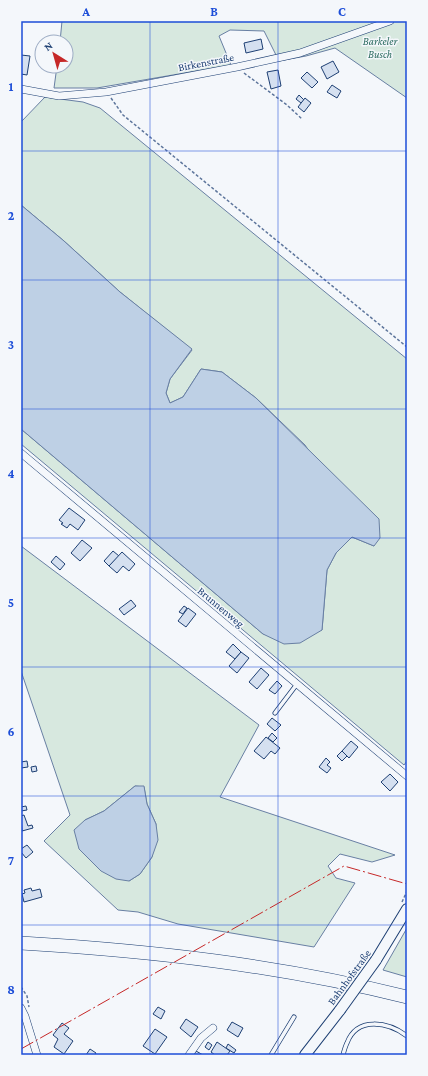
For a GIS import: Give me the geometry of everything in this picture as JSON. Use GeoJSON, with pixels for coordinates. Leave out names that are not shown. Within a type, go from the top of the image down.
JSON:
{"type":"FeatureCollection","features":[{"type":"Feature","properties":{"kind":"highway"},"geometry":{"type":"LineString","coordinates":[[21,944],[138,951],[225,962],[336,980],[407,997]]}},
{"type":"Feature","properties":{"kind":"street","name":"Birkenstraße"},"geometry":{"type":"LineString","coordinates":[[21,89],[59,96],[106,92],[237,67],[300,53],[390,21]]}},
{"type":"Feature","properties":{"kind":"street","name":"Brunnenweg"},"geometry":{"type":"LineString","coordinates":[[21,453],[407,776]]}},
{"type":"Feature","properties":{"kind":"street","name":"Bahnhofstraße"},"geometry":{"type":"LineString","coordinates":[[305,1055],[376,960],[407,909]]}},
{"type":"Feature","properties":{"kind":"street"},"geometry":{"type":"LineString","coordinates":[[21,1008],[38,1055]]}},
{"type":"Feature","properties":{"kind":"street"},"geometry":{"type":"LineString","coordinates":[[189,1055],[200,1038],[213,1028]]}},
{"type":"Feature","properties":{"kind":"lane"},"geometry":{"type":"LineString","coordinates":[[275,713],[297,684]]}},
{"type":"Feature","properties":{"kind":"lane"},"geometry":{"type":"LineString","coordinates":[[271,1055],[294,1017]]}},
{"type":"Feature","properties":{"kind":"lane"},"geometry":{"type":"LineString","coordinates":[[343,1055],[347,1042],[355,1031],[366,1024],[376,1023],[388,1026],[400,1030],[407,1036]]}},
{"type":"Feature","properties":{"kind":"path"},"geometry":{"type":"LineString","coordinates":[[237,67],[287,105],[302,119]]}},
{"type":"Feature","properties":{"kind":"path"},"geometry":{"type":"LineString","coordinates":[[106,92],[124,115],[407,347]]}},
{"type":"Feature","properties":{"kind":"path"},"geometry":{"type":"LineString","coordinates":[[21,987],[27,996],[30,1009]]}},
{"type":"Feature","properties":{"kind":"path"},"geometry":{"type":"LineString","coordinates":[[24,1000],[27,996]]}},
{"type":"Feature","properties":{"kind":"green space","name":"Barkeler Busch"},"geometry":{"type":"Polygon","coordinates":[[[62,21],[407,21],[407,98],[335,48],[306,56],[279,61],[264,31],[230,30],[219,36],[231,65],[97,88],[54,88],[56,74],[74,74],[74,34],[61,34],[62,21]]]}},
{"type":"Feature","properties":{"kind":"green space"},"geometry":{"type":"Polygon","coordinates":[[[45,97],[83,102],[100,108],[407,359],[407,761],[404,765],[21,444],[21,429],[263,634],[322,630],[327,570],[336,553],[352,537],[374,546],[305,445],[256,398],[222,372],[201,369],[183,397],[170,403],[166,393],[170,379],[192,350],[120,292],[64,241],[21,205],[21,122],[45,97]]]}},
{"type":"Feature","properties":{"kind":"green space"},"geometry":{"type":"Polygon","coordinates":[[[21,546],[259,725],[220,797],[395,855],[372,862],[340,854],[328,866],[336,878],[355,883],[314,947],[178,924],[138,912],[118,910],[44,841],[70,815],[21,671],[21,546]],[[135,786],[104,811],[85,820],[129,881],[140,874],[152,857],[156,824],[147,804],[144,787],[135,786]]]}},
{"type":"Feature","properties":{"kind":"green space"},"geometry":{"type":"Polygon","coordinates":[[[407,928],[407,977],[383,970],[407,928]]]}},
{"type":"Feature","properties":{"kind":"water"},"geometry":{"type":"Polygon","coordinates":[[[21,205],[64,241],[120,292],[192,349],[170,379],[166,393],[170,403],[183,397],[201,369],[222,372],[256,398],[379,519],[380,538],[374,546],[352,537],[336,553],[327,570],[322,630],[300,643],[284,644],[263,634],[21,429],[21,205]]]}},
{"type":"Feature","properties":{"kind":"water"},"geometry":{"type":"Polygon","coordinates":[[[135,786],[144,786],[147,804],[156,824],[158,840],[152,857],[140,874],[129,881],[116,879],[101,871],[79,849],[74,830],[85,820],[104,811],[135,786]]]}},
{"type":"Feature","properties":{"kind":"building"},"geometry":{"type":"Polygon","coordinates":[[[261,39],[263,49],[246,53],[244,43],[261,39]]]}},
{"type":"Feature","properties":{"kind":"building"},"geometry":{"type":"Polygon","coordinates":[[[21,55],[30,56],[27,75],[21,74],[21,55]]]}},
{"type":"Feature","properties":{"kind":"building"},"geometry":{"type":"Polygon","coordinates":[[[333,61],[339,72],[327,79],[321,67],[333,61]]]}},
{"type":"Feature","properties":{"kind":"building"},"geometry":{"type":"Polygon","coordinates":[[[278,70],[281,86],[271,89],[267,72],[278,70]]]}},
{"type":"Feature","properties":{"kind":"building"},"geometry":{"type":"Polygon","coordinates":[[[307,72],[318,82],[312,88],[301,78],[307,72]]]}},
{"type":"Feature","properties":{"kind":"building"},"geometry":{"type":"Polygon","coordinates":[[[332,85],[341,91],[337,98],[327,92],[332,85]]]}},
{"type":"Feature","properties":{"kind":"building"},"geometry":{"type":"Polygon","coordinates":[[[299,95],[304,100],[301,103],[296,99],[299,95]]]}},
{"type":"Feature","properties":{"kind":"building"},"geometry":{"type":"Polygon","coordinates":[[[305,98],[311,103],[304,112],[298,107],[305,98]]]}},
{"type":"Feature","properties":{"kind":"building"},"geometry":{"type":"Polygon","coordinates":[[[69,508],[85,520],[78,530],[70,524],[67,528],[61,524],[63,523],[59,520],[69,508]]]}},
{"type":"Feature","properties":{"kind":"building"},"geometry":{"type":"Polygon","coordinates":[[[82,540],[92,548],[80,561],[71,553],[82,540]]]}},
{"type":"Feature","properties":{"kind":"building"},"geometry":{"type":"Polygon","coordinates":[[[113,551],[119,556],[109,566],[104,561],[113,551]]]}},
{"type":"Feature","properties":{"kind":"building"},"geometry":{"type":"Polygon","coordinates":[[[122,552],[135,564],[129,571],[123,566],[117,573],[109,566],[122,552]]]}},
{"type":"Feature","properties":{"kind":"building"},"geometry":{"type":"Polygon","coordinates":[[[56,556],[65,564],[60,570],[51,562],[56,556]]]}},
{"type":"Feature","properties":{"kind":"building"},"geometry":{"type":"Polygon","coordinates":[[[131,600],[136,606],[124,615],[119,609],[131,600]]]}},
{"type":"Feature","properties":{"kind":"building"},"geometry":{"type":"Polygon","coordinates":[[[184,606],[187,608],[183,614],[179,612],[184,606]]]}},
{"type":"Feature","properties":{"kind":"building"},"geometry":{"type":"Polygon","coordinates":[[[188,608],[196,614],[186,627],[178,621],[188,608]]]}},
{"type":"Feature","properties":{"kind":"building"},"geometry":{"type":"Polygon","coordinates":[[[233,644],[241,652],[235,659],[226,652],[233,644]]]}},
{"type":"Feature","properties":{"kind":"building"},"geometry":{"type":"Polygon","coordinates":[[[241,652],[249,658],[237,673],[229,666],[241,652]]]}},
{"type":"Feature","properties":{"kind":"building"},"geometry":{"type":"Polygon","coordinates":[[[261,668],[269,675],[257,689],[249,682],[261,668]]]}},
{"type":"Feature","properties":{"kind":"building"},"geometry":{"type":"Polygon","coordinates":[[[277,681],[282,686],[275,694],[269,690],[277,681]]]}},
{"type":"Feature","properties":{"kind":"building"},"geometry":{"type":"Polygon","coordinates":[[[272,718],[281,725],[275,731],[267,724],[272,718]]]}},
{"type":"Feature","properties":{"kind":"building"},"geometry":{"type":"Polygon","coordinates":[[[272,733],[277,738],[273,742],[268,738],[272,733]]]}},
{"type":"Feature","properties":{"kind":"building"},"geometry":{"type":"Polygon","coordinates":[[[266,737],[280,748],[275,754],[271,751],[264,759],[254,751],[266,737]]]}},
{"type":"Feature","properties":{"kind":"building"},"geometry":{"type":"Polygon","coordinates":[[[351,741],[358,747],[349,758],[342,751],[351,741]]]}},
{"type":"Feature","properties":{"kind":"building"},"geometry":{"type":"Polygon","coordinates":[[[342,751],[347,756],[342,761],[337,756],[342,751]]]}},
{"type":"Feature","properties":{"kind":"building"},"geometry":{"type":"Polygon","coordinates":[[[326,758],[330,762],[327,765],[331,768],[327,773],[319,767],[326,758]]]}},
{"type":"Feature","properties":{"kind":"building"},"geometry":{"type":"Polygon","coordinates":[[[27,761],[28,767],[21,768],[21,762],[27,761]]]}},
{"type":"Feature","properties":{"kind":"building"},"geometry":{"type":"Polygon","coordinates":[[[36,766],[37,771],[32,772],[31,767],[36,766]]]}},
{"type":"Feature","properties":{"kind":"building"},"geometry":{"type":"Polygon","coordinates":[[[390,774],[398,782],[390,791],[381,782],[390,774]]]}},
{"type":"Feature","properties":{"kind":"building"},"geometry":{"type":"Polygon","coordinates":[[[26,806],[27,810],[21,811],[21,807],[26,806]]]}},
{"type":"Feature","properties":{"kind":"building"},"geometry":{"type":"Polygon","coordinates":[[[24,815],[28,826],[32,825],[33,828],[22,831],[21,816],[24,815]]]}},
{"type":"Feature","properties":{"kind":"building"},"geometry":{"type":"Polygon","coordinates":[[[27,845],[33,852],[26,858],[21,852],[21,849],[27,845]]]}},
{"type":"Feature","properties":{"kind":"building"},"geometry":{"type":"Polygon","coordinates":[[[31,888],[32,891],[40,889],[42,897],[24,902],[22,894],[25,893],[24,890],[31,888]]]}},
{"type":"Feature","properties":{"kind":"building"},"geometry":{"type":"Polygon","coordinates":[[[158,1007],[165,1011],[161,1019],[153,1014],[158,1007]]]}},
{"type":"Feature","properties":{"kind":"building"},"geometry":{"type":"Polygon","coordinates":[[[186,1019],[198,1027],[191,1037],[180,1028],[186,1019]]]}},
{"type":"Feature","properties":{"kind":"building"},"geometry":{"type":"Polygon","coordinates":[[[232,1022],[243,1028],[238,1037],[227,1030],[232,1022]]]}},
{"type":"Feature","properties":{"kind":"building"},"geometry":{"type":"Polygon","coordinates":[[[62,1023],[69,1028],[64,1034],[73,1041],[64,1054],[54,1047],[58,1039],[53,1035],[62,1023]]]}},
{"type":"Feature","properties":{"kind":"building"},"geometry":{"type":"Polygon","coordinates":[[[155,1029],[167,1037],[155,1054],[143,1046],[155,1029]]]}},
{"type":"Feature","properties":{"kind":"building"},"geometry":{"type":"Polygon","coordinates":[[[208,1042],[212,1045],[209,1050],[205,1047],[208,1042]]]}},
{"type":"Feature","properties":{"kind":"building"},"geometry":{"type":"Polygon","coordinates":[[[217,1042],[230,1051],[227,1055],[215,1055],[211,1052],[217,1042]]]}},
{"type":"Feature","properties":{"kind":"building"},"geometry":{"type":"Polygon","coordinates":[[[228,1044],[236,1050],[234,1053],[226,1048],[228,1044]]]}},
{"type":"Feature","properties":{"kind":"building"},"geometry":{"type":"Polygon","coordinates":[[[90,1049],[96,1053],[95,1055],[86,1055],[90,1049]]]}},
{"type":"Feature","properties":{"kind":"building"},"geometry":{"type":"Polygon","coordinates":[[[196,1051],[203,1055],[194,1054],[196,1051]]]}},
{"type":"Feature","properties":{"kind":"power"},"geometry":{"type":"LineString","coordinates":[[21,1049],[344,866],[407,884]]}}]}
